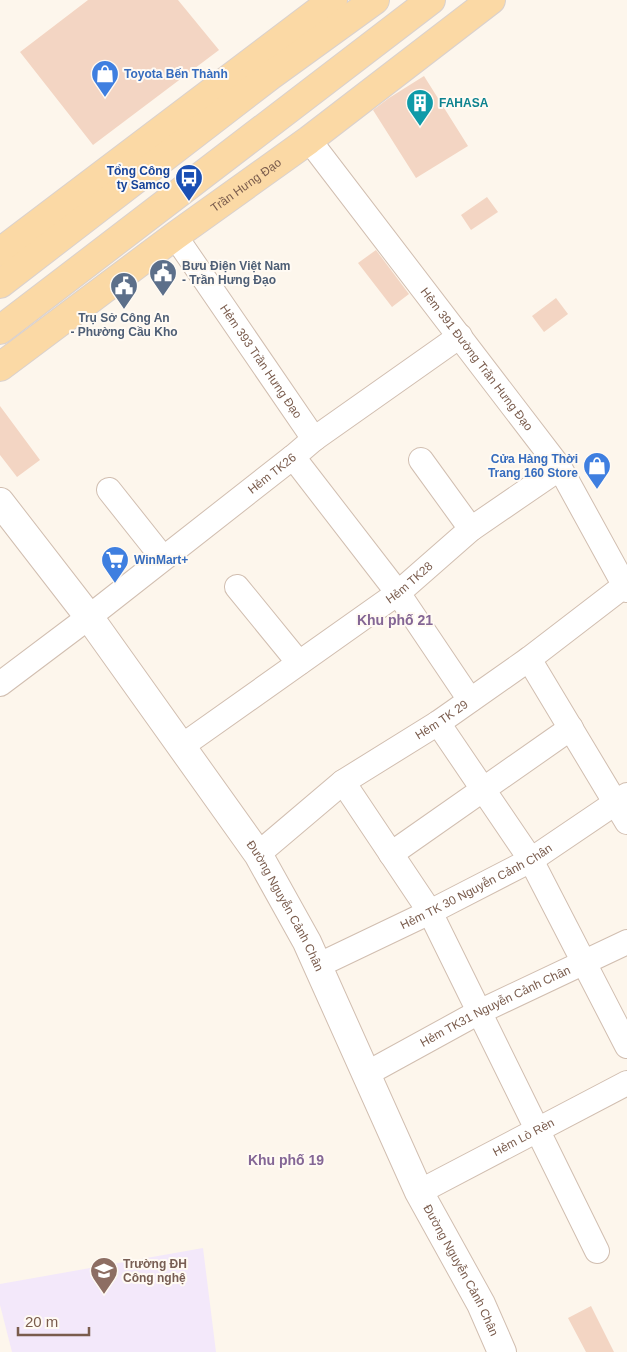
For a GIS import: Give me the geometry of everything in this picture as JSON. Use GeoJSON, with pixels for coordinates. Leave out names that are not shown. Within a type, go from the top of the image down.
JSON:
{"type":"FeatureCollection","features":[{"type":"Feature","properties":{"kind":"main road"},"geometry":{"type":"LineString","coordinates":[[299,40],[334,0]]}},
{"type":"Feature","properties":{"kind":"main road"},"geometry":{"type":"LineString","coordinates":[[0,284],[97,194],[263,67],[299,40],[375,0]]}},
{"type":"Feature","properties":{"kind":"main road"},"geometry":{"type":"LineString","coordinates":[[0,330],[431,0],[454,29]]}},
{"type":"Feature","properties":{"kind":"main road","name":"Trần Hưng Đạo"},"geometry":{"type":"LineString","coordinates":[[0,367],[175,236],[309,140],[491,0]]}},
{"type":"Feature","properties":{"kind":"main road"},"geometry":{"type":"LineString","coordinates":[[286,110],[309,140]]}},
{"type":"Feature","properties":{"kind":"main road"},"geometry":{"type":"LineString","coordinates":[[245,141],[267,170]]}},
{"type":"Feature","properties":{"kind":"main road"},"geometry":{"type":"LineString","coordinates":[[0,252],[97,194]]}},
{"type":"Feature","properties":{"kind":"street","name":"Hẻm 391 Đường Trần Hưng Ðạo"},"geometry":{"type":"LineString","coordinates":[[309,140],[560,468],[626,588]]}},
{"type":"Feature","properties":{"kind":"street","name":"Hẻm 393 Trần Hưng Ðạo"},"geometry":{"type":"LineString","coordinates":[[175,236],[314,439]]}},
{"type":"Feature","properties":{"kind":"street","name":"Hẻm TK26"},"geometry":{"type":"LineString","coordinates":[[0,684],[89,617],[314,439],[460,336]]}},
{"type":"Feature","properties":{"kind":"street"},"geometry":{"type":"LineString","coordinates":[[293,457],[398,594],[470,700]]}},
{"type":"Feature","properties":{"kind":"street"},"geometry":{"type":"LineString","coordinates":[[421,460],[471,529]]}},
{"type":"Feature","properties":{"kind":"street","name":"Hẻm TK28"},"geometry":{"type":"LineString","coordinates":[[182,746],[398,594],[471,529],[560,468]]}},
{"type":"Feature","properties":{"kind":"street"},"geometry":{"type":"LineString","coordinates":[[109,490],[163,558]]}},
{"type":"Feature","properties":{"kind":"street","name":"Đường Nguyễn Cảnh Chân"},"geometry":{"type":"LineString","coordinates":[[0,502],[89,617],[258,854],[307,942],[419,1192],[481,1304],[502,1352]]}},
{"type":"Feature","properties":{"kind":"street"},"geometry":{"type":"LineString","coordinates":[[237,587],[299,663]]}},
{"type":"Feature","properties":{"kind":"street","name":"Hẻm TK 29"},"geometry":{"type":"LineString","coordinates":[[258,854],[343,782],[438,723],[626,588]]}},
{"type":"Feature","properties":{"kind":"street"},"geometry":{"type":"LineString","coordinates":[[529,659],[571,728],[624,807]]}},
{"type":"Feature","properties":{"kind":"street"},"geometry":{"type":"LineString","coordinates":[[438,723],[531,860],[627,1046]]}},
{"type":"Feature","properties":{"kind":"street"},"geometry":{"type":"LineString","coordinates":[[391,854],[571,728]]}},
{"type":"Feature","properties":{"kind":"street"},"geometry":{"type":"LineString","coordinates":[[343,782],[430,912],[597,1251]]}},
{"type":"Feature","properties":{"kind":"street","name":"Hẻm TK 30 Nguyễn Cảnh Chân"},"geometry":{"type":"LineString","coordinates":[[317,966],[430,912],[531,860],[624,807]]}},
{"type":"Feature","properties":{"kind":"street","name":"Hẻm TK31 Nguyễn Cảnh Chân"},"geometry":{"type":"LineString","coordinates":[[366,1074],[479,1012],[627,942]]}},
{"type":"Feature","properties":{"kind":"street","name":"Hẻm Lò Rèn"},"geometry":{"type":"LineString","coordinates":[[419,1192],[537,1132],[627,1083]]}},
{"type":"Feature","properties":{"kind":"shaded area","name":"Trường ĐH Công nghệ"},"geometry":{"type":"Polygon","coordinates":[[[203,1248],[216,1352],[12,1352],[0,1305],[0,1284],[203,1248]]]}},
{"type":"Feature","properties":{"kind":"building","name":"Toyota Bến Thành"},"geometry":{"type":"Polygon","coordinates":[[[88,0],[178,0],[219,50],[93,145],[20,52],[88,0]]]}},
{"type":"Feature","properties":{"kind":"building","name":"FAHASA"},"geometry":{"type":"Polygon","coordinates":[[[424,76],[468,146],[416,178],[373,110],[424,76]]]}},
{"type":"Feature","properties":{"kind":"building"},"geometry":{"type":"Polygon","coordinates":[[[487,197],[498,212],[471,230],[461,215],[487,197]]]}},
{"type":"Feature","properties":{"kind":"building"},"geometry":{"type":"Polygon","coordinates":[[[376,250],[409,294],[392,307],[358,263],[376,250]]]}},
{"type":"Feature","properties":{"kind":"building"},"geometry":{"type":"Polygon","coordinates":[[[556,298],[568,314],[544,332],[532,316],[556,298]]]}},
{"type":"Feature","properties":{"kind":"building"},"geometry":{"type":"Polygon","coordinates":[[[0,406],[40,460],[17,477],[0,455],[0,406]]]}},
{"type":"Feature","properties":{"kind":"building"},"geometry":{"type":"Polygon","coordinates":[[[591,1306],[614,1352],[586,1352],[568,1318],[591,1306]]]}},
{"type":"Feature","properties":{"kind":"place","name":"Toyota Bến Thành"},"geometry":{"type":"Point","coordinates":[105,98]}},
{"type":"Feature","properties":{"kind":"place","name":"FAHASA"},"geometry":{"type":"Point","coordinates":[420,127]}},
{"type":"Feature","properties":{"kind":"place","name":"Tổng Công ty Samco"},"geometry":{"type":"Point","coordinates":[189,202]}},
{"type":"Feature","properties":{"kind":"place","name":"Bưu Điện Việt Nam - Trần Hưng Đạo"},"geometry":{"type":"Point","coordinates":[163,297]}},
{"type":"Feature","properties":{"kind":"place","name":"Trụ Sở Công An - Phường Cầu Kho"},"geometry":{"type":"Point","coordinates":[124,310]}},
{"type":"Feature","properties":{"kind":"place","name":"Cửa Hàng Thời Trang 160 Store"},"geometry":{"type":"Point","coordinates":[597,490]}},
{"type":"Feature","properties":{"kind":"place","name":"WinMart+"},"geometry":{"type":"Point","coordinates":[115,584]}},
{"type":"Feature","properties":{"kind":"place","name":"Trường ĐH Công nghệ"},"geometry":{"type":"Point","coordinates":[104,1295]}},
{"type":"Feature","properties":{"kind":"district","name":"Khu phố 21"},"geometry":{"type":"Point","coordinates":[395,620]}},
{"type":"Feature","properties":{"kind":"district","name":"Khu phố 19"},"geometry":{"type":"Point","coordinates":[286,1160]}}]}
